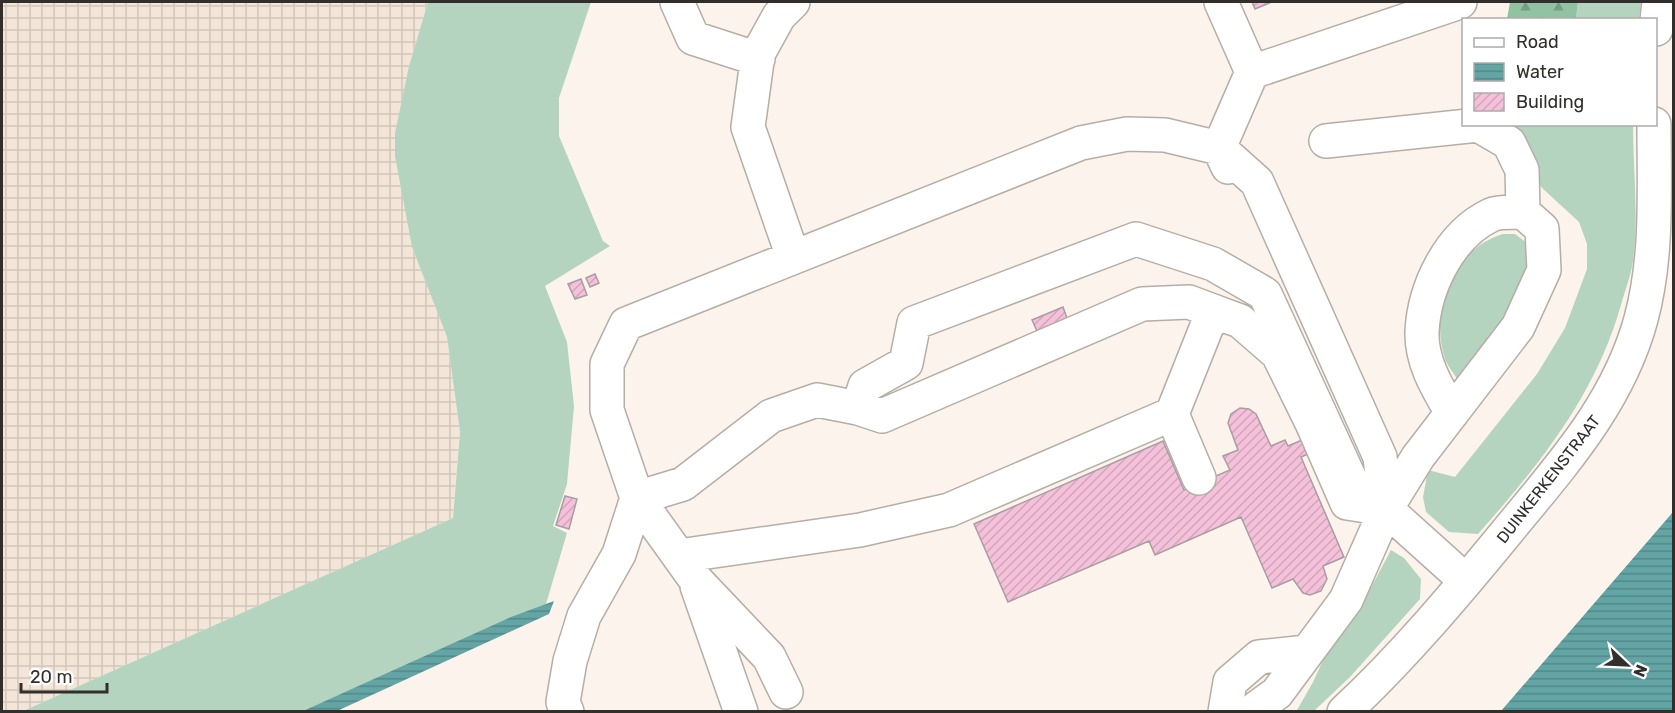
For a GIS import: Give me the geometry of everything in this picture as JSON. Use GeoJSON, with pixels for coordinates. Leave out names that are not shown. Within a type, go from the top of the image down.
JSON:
{"type":"FeatureCollection","features":[{"type":"Feature","properties":{"kind":"main road"},"geometry":{"type":"LineString","coordinates":[[677,2],[693,38],[758,59]]}},
{"type":"Feature","properties":{"kind":"main road"},"geometry":{"type":"LineString","coordinates":[[793,2],[779,16],[758,59],[748,127],[793,257]]}},
{"type":"Feature","properties":{"kind":"main road"},"geometry":{"type":"LineString","coordinates":[[1221,2],[1252,72],[1219,148],[1374,507]]}},
{"type":"Feature","properties":{"kind":"main road"},"geometry":{"type":"LineString","coordinates":[[1252,72],[1460,2]]}},
{"type":"Feature","properties":{"kind":"main road"},"geometry":{"type":"LineString","coordinates":[[1657,20],[1659,2]]}},
{"type":"Feature","properties":{"kind":"main road"},"geometry":{"type":"LineString","coordinates":[[1326,141],[1468,126]]}},
{"type":"Feature","properties":{"kind":"main road"},"geometry":{"type":"LineString","coordinates":[[1480,126],[1509,143],[1522,170],[1523,212]]}},
{"type":"Feature","properties":{"kind":"main road","name":"DUINKERKENSTRAAT"},"geometry":{"type":"LineString","coordinates":[[1344,711],[1381,677],[1466,581],[1578,446],[1616,385],[1640,321],[1653,256],[1654,126]]}},
{"type":"Feature","properties":{"kind":"main road"},"geometry":{"type":"LineString","coordinates":[[786,692],[770,657],[687,567],[637,498],[607,410],[607,364],[626,324],[1081,143],[1127,134],[1165,135],[1219,148]]}},
{"type":"Feature","properties":{"kind":"main road"},"geometry":{"type":"LineString","coordinates":[[1251,711],[1277,693],[1346,600],[1374,507],[1418,457],[1452,413],[1518,327],[1544,270],[1542,229],[1523,212],[1493,214],[1459,237],[1430,287],[1422,334],[1430,375],[1452,413]]}},
{"type":"Feature","properties":{"kind":"main road"},"geometry":{"type":"LineString","coordinates":[[858,408],[866,386],[906,363],[914,323],[1136,239],[1213,264],[1265,294],[1374,507],[1466,581]]}},
{"type":"Feature","properties":{"kind":"main road"},"geometry":{"type":"LineString","coordinates":[[637,498],[683,484],[771,416],[817,400],[858,408],[882,416],[1142,304],[1190,303],[1240,321],[1278,354],[1312,423],[1347,503],[1374,507]]}},
{"type":"Feature","properties":{"kind":"main road"},"geometry":{"type":"LineString","coordinates":[[1199,478],[1172,414],[1213,311]]}},
{"type":"Feature","properties":{"kind":"main road"},"geometry":{"type":"LineString","coordinates":[[687,567],[949,510],[1172,414]]}},
{"type":"Feature","properties":{"kind":"main road"},"geometry":{"type":"LineString","coordinates":[[556,708],[584,616],[619,554],[637,498]]}},
{"type":"Feature","properties":{"kind":"main road"},"geometry":{"type":"LineString","coordinates":[[687,567],[741,711]]}},
{"type":"Feature","properties":{"kind":"main road"},"geometry":{"type":"LineString","coordinates":[[1225,711],[1230,682],[1259,657],[1307,652]]}},
{"type":"Feature","properties":{"kind":"shaded area"},"geometry":{"type":"Polygon","coordinates":[[[2,2],[428,2],[409,66],[412,247],[447,337],[460,432],[453,518],[21,712],[2,711],[2,2]]]}},
{"type":"Feature","properties":{"kind":"green space"},"geometry":{"type":"Polygon","coordinates":[[[428,2],[591,2],[559,98],[559,136],[603,241],[610,246],[545,286],[567,342],[574,406],[567,484],[553,526],[567,533],[546,604],[303,711],[21,712],[453,518],[460,432],[447,337],[412,247],[395,156],[395,133],[409,66],[428,2]]]}},
{"type":"Feature","properties":{"kind":"green space"},"geometry":{"type":"Polygon","coordinates":[[[1510,2],[1578,2],[1576,18],[1507,18],[1510,2]]]}},
{"type":"Feature","properties":{"kind":"green space"},"geometry":{"type":"Polygon","coordinates":[[[1578,2],[1641,2],[1639,18],[1576,18],[1578,2]]]}},
{"type":"Feature","properties":{"kind":"green space"},"geometry":{"type":"Polygon","coordinates":[[[1515,126],[1633,126],[1636,210],[1633,261],[1610,338],[1596,369],[1581,399],[1544,455],[1478,534],[1449,532],[1426,512],[1423,497],[1428,470],[1455,477],[1537,374],[1565,328],[1587,269],[1587,244],[1579,222],[1541,187],[1515,126]]]}},
{"type":"Feature","properties":{"kind":"green space"},"geometry":{"type":"Polygon","coordinates":[[[1503,234],[1515,234],[1527,243],[1527,263],[1524,276],[1518,295],[1460,383],[1446,362],[1441,340],[1440,321],[1443,302],[1458,267],[1470,253],[1485,242],[1503,234]]]}},
{"type":"Feature","properties":{"kind":"green space"},"geometry":{"type":"Polygon","coordinates":[[[1391,550],[1404,558],[1421,579],[1420,599],[1350,677],[1314,711],[1296,712],[1331,643],[1368,593],[1391,550]]]}},
{"type":"Feature","properties":{"kind":"water"},"geometry":{"type":"Polygon","coordinates":[[[1673,512],[1673,711],[1501,711],[1673,512]]]}},
{"type":"Feature","properties":{"kind":"water"},"geometry":{"type":"Polygon","coordinates":[[[554,601],[549,614],[337,711],[303,711],[511,617],[554,601]]]}},
{"type":"Feature","properties":{"kind":"building"},"geometry":{"type":"Polygon","coordinates":[[[1252,2],[1272,2],[1255,9],[1252,2]]]}},
{"type":"Feature","properties":{"kind":"building"},"geometry":{"type":"Polygon","coordinates":[[[595,274],[599,283],[590,287],[586,278],[595,274]]]}},
{"type":"Feature","properties":{"kind":"building"},"geometry":{"type":"Polygon","coordinates":[[[581,279],[587,295],[575,299],[568,284],[581,279]]]}},
{"type":"Feature","properties":{"kind":"building"},"geometry":{"type":"Polygon","coordinates":[[[1063,307],[1067,318],[1037,331],[1032,320],[1063,307]]]}},
{"type":"Feature","properties":{"kind":"building"},"geometry":{"type":"Polygon","coordinates":[[[1240,408],[1249,409],[1256,414],[1271,446],[1285,440],[1288,446],[1302,440],[1308,454],[1301,457],[1344,557],[1323,566],[1327,579],[1321,591],[1310,595],[1303,593],[1293,579],[1272,588],[1241,517],[1155,555],[1149,541],[1008,602],[974,524],[1163,441],[1184,490],[1230,470],[1223,456],[1238,450],[1228,423],[1231,414],[1240,408]]]}},
{"type":"Feature","properties":{"kind":"building"},"geometry":{"type":"Polygon","coordinates":[[[565,496],[577,499],[569,529],[556,525],[565,496]]]}}]}
